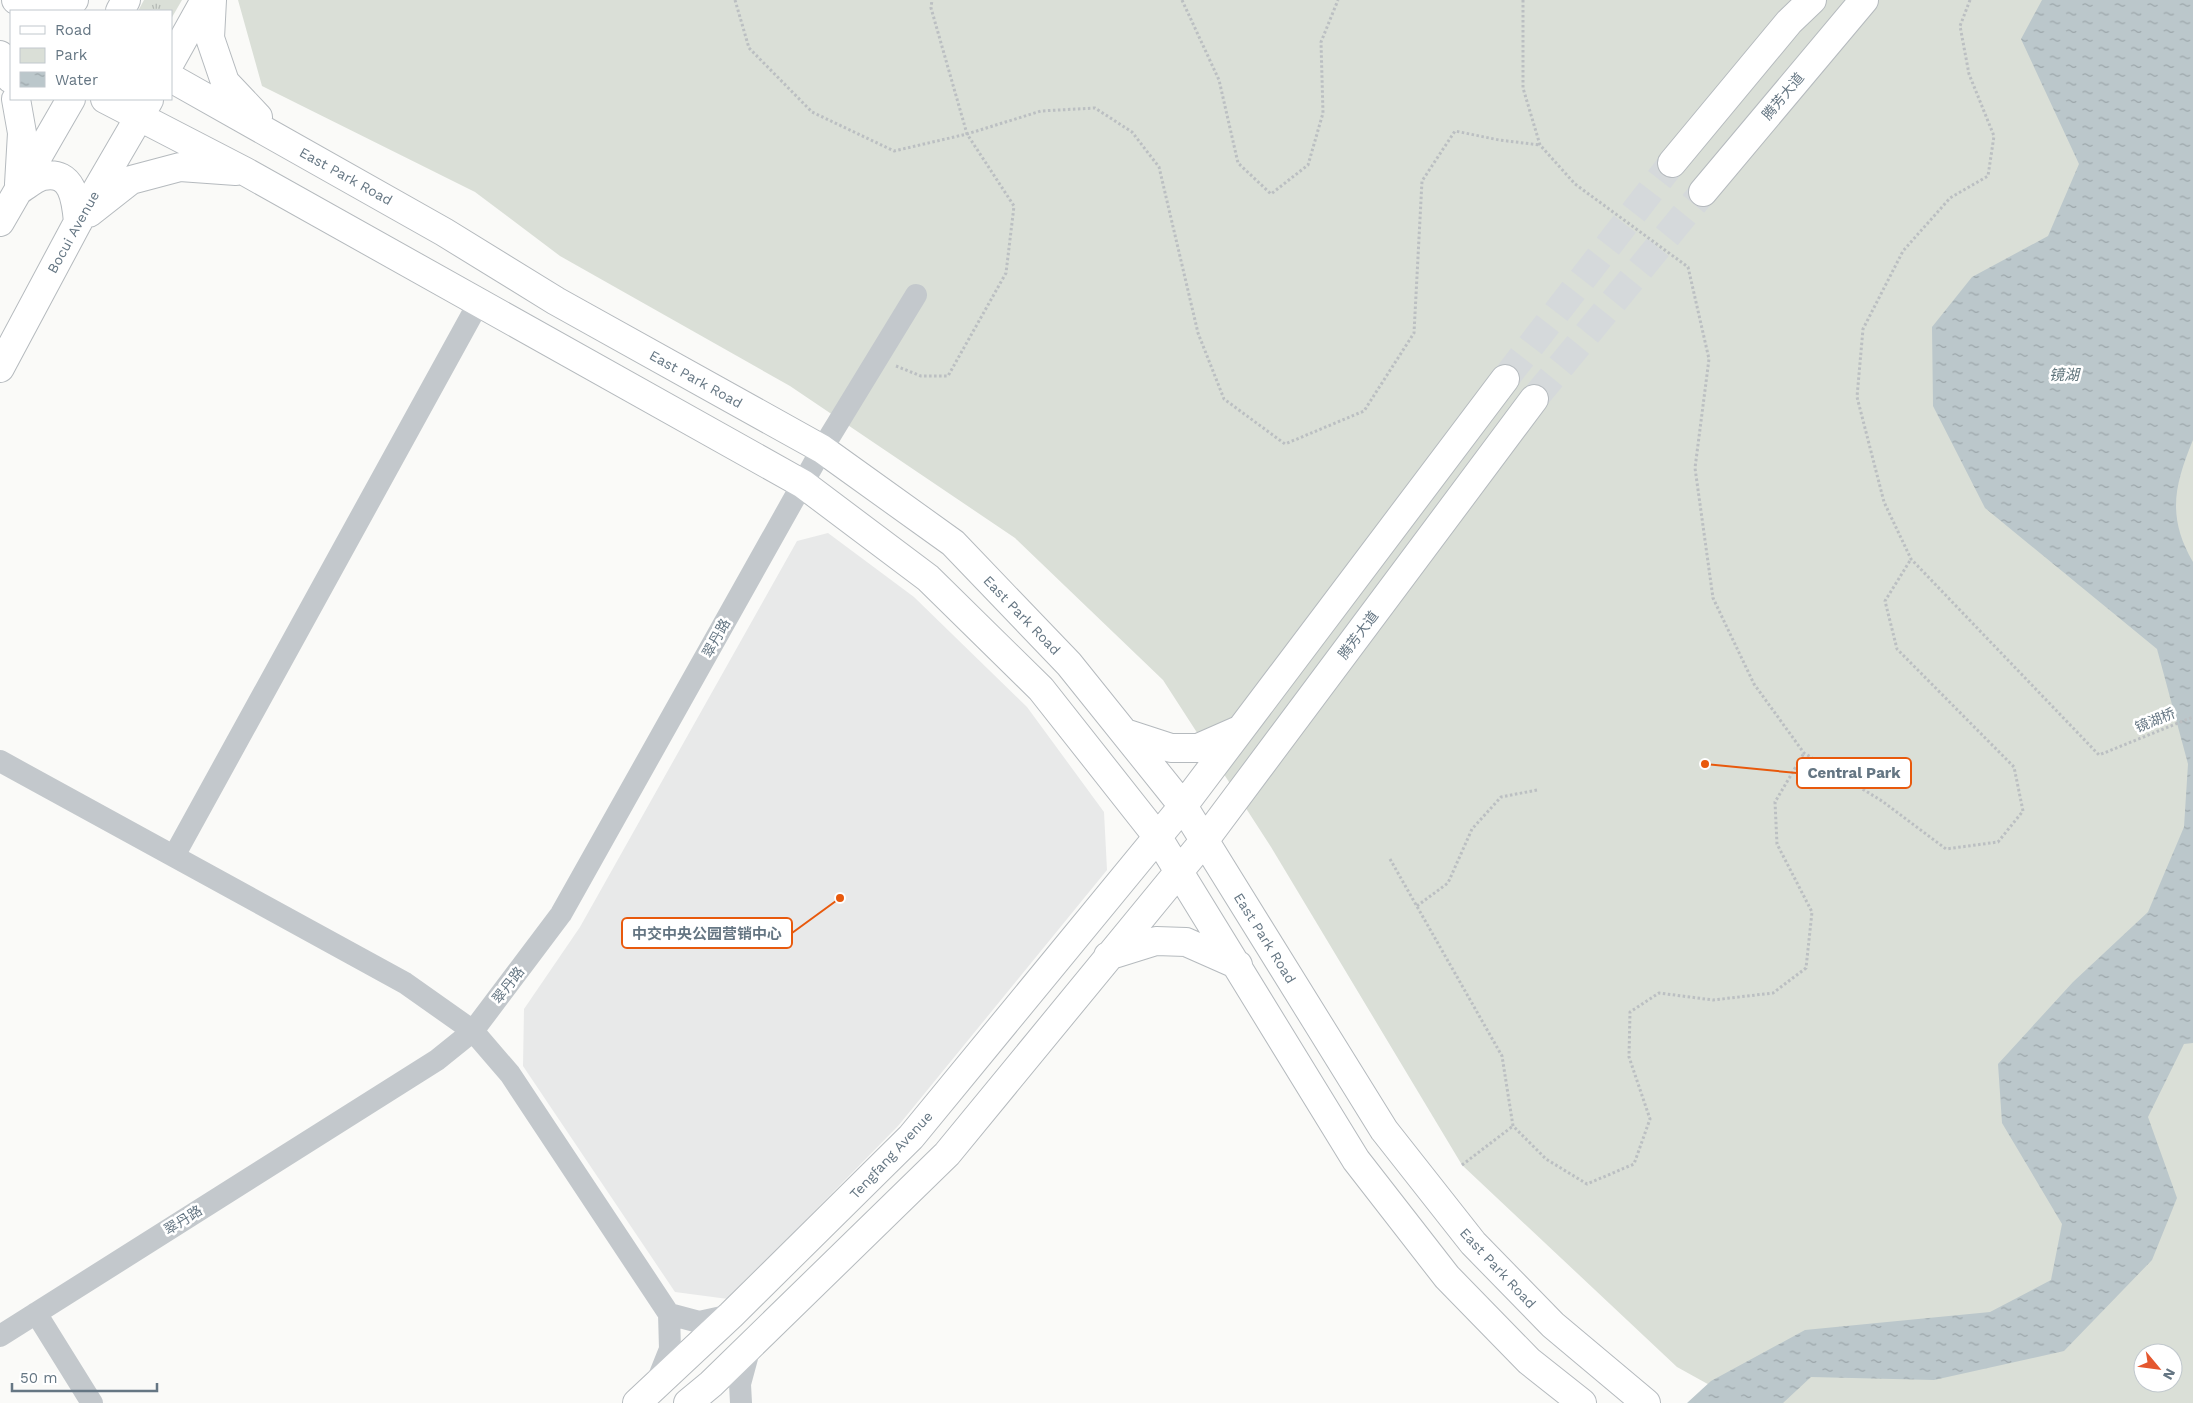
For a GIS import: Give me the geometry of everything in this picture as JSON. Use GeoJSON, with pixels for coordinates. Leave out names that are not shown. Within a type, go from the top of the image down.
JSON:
{"type":"FeatureCollection","features":[{"type":"Feature","properties":{"kind":"main road"},"geometry":{"type":"LineString","coordinates":[[16,0],[74,0]]}},
{"type":"Feature","properties":{"kind":"main road"},"geometry":{"type":"LineString","coordinates":[[16,0],[35,10]]}},
{"type":"Feature","properties":{"kind":"main road"},"geometry":{"type":"LineString","coordinates":[[172,59],[205,0]]}},
{"type":"Feature","properties":{"kind":"main road"},"geometry":{"type":"LineString","coordinates":[[212,0],[210,38],[225,82],[278,138]]}},
{"type":"Feature","properties":{"kind":"main road"},"geometry":{"type":"LineString","coordinates":[[1672,163],[1789,22],[1812,0]]}},
{"type":"Feature","properties":{"kind":"main road","name":"腾芳大道"},"geometry":{"type":"LineString","coordinates":[[1703,192],[1864,0]]}},
{"type":"Feature","properties":{"kind":"main road"},"geometry":{"type":"LineString","coordinates":[[0,55],[10,77]]}},
{"type":"Feature","properties":{"kind":"main road","name":"East Park Road"},"geometry":{"type":"LineString","coordinates":[[172,79],[444,232],[556,302],[822,449],[953,543],[1069,664],[1182,806],[1384,1130],[1473,1243],[1553,1325],[1646,1403]]}},
{"type":"Feature","properties":{"kind":"main road"},"geometry":{"type":"LineString","coordinates":[[16,100],[22,133],[19,190]]}},
{"type":"Feature","properties":{"kind":"main road"},"geometry":{"type":"LineString","coordinates":[[0,222],[70,100]]}},
{"type":"Feature","properties":{"kind":"main road"},"geometry":{"type":"LineString","coordinates":[[110,100],[145,107],[246,172],[802,484],[928,578],[1041,689],[1157,836],[1238,965],[1356,1160],[1446,1277],[1529,1361],[1582,1403]]}},
{"type":"Feature","properties":{"kind":"main road","name":"Bocui Avenue"},"geometry":{"type":"LineString","coordinates":[[0,368],[78,222],[145,107]]}},
{"type":"Feature","properties":{"kind":"main road"},"geometry":{"type":"LineString","coordinates":[[78,222],[131,180],[180,167],[246,172]]}},
{"type":"Feature","properties":{"kind":"main road"},"geometry":{"type":"LineString","coordinates":[[19,190],[42,176],[55,176],[69,182],[76,196],[78,222]]}},
{"type":"Feature","properties":{"kind":"main road"},"geometry":{"type":"LineString","coordinates":[[1157,836],[1240,730],[1504,379]]}},
{"type":"Feature","properties":{"kind":"main road","name":"腾芳大道"},"geometry":{"type":"LineString","coordinates":[[1179,870],[1204,841],[1534,398]]}},
{"type":"Feature","properties":{"kind":"main road"},"geometry":{"type":"LineString","coordinates":[[1125,734],[1171,748],[1198,748],[1240,730]]}},
{"type":"Feature","properties":{"kind":"main road","name":"Tengfang Avenue"},"geometry":{"type":"LineString","coordinates":[[645,1396],[732,1315],[911,1138],[1157,836]]}},
{"type":"Feature","properties":{"kind":"main road"},"geometry":{"type":"LineString","coordinates":[[688,1403],[750,1347],[947,1154],[1179,870]]}},
{"type":"Feature","properties":{"kind":"main road"},"geometry":{"type":"LineString","coordinates":[[1108,956],[1156,941],[1186,942],[1238,965]]}},
{"type":"Feature","properties":{"kind":"street","name":"翠丹路"},"geometry":{"type":"LineString","coordinates":[[0,1336],[437,1060],[473,1031],[561,914],[822,449],[916,295]]}},
{"type":"Feature","properties":{"kind":"street"},"geometry":{"type":"LineString","coordinates":[[174,856],[479,302]]}},
{"type":"Feature","properties":{"kind":"street"},"geometry":{"type":"LineString","coordinates":[[0,761],[405,983],[473,1031],[510,1074],[669,1314],[670,1349],[645,1396]]}},
{"type":"Feature","properties":{"kind":"street"},"geometry":{"type":"LineString","coordinates":[[36,1313],[92,1403]]}},
{"type":"Feature","properties":{"kind":"street"},"geometry":{"type":"LineString","coordinates":[[669,1314],[699,1322],[732,1315]]}},
{"type":"Feature","properties":{"kind":"street"},"geometry":{"type":"LineString","coordinates":[[741,1403],[740,1384],[750,1347]]}},
{"type":"Feature","properties":{"kind":"path"},"geometry":{"type":"LineString","coordinates":[[735,0],[749,48],[812,112],[894,151],[967,134],[1041,111],[1095,108],[1132,132],[1159,167],[1198,333],[1224,399],[1285,444],[1364,411],[1414,333],[1422,181],[1454,130],[1499,140],[1540,145]]}},
{"type":"Feature","properties":{"kind":"path"},"geometry":{"type":"LineString","coordinates":[[894,365],[921,376],[948,376],[1006,273],[1014,206],[967,134],[931,8],[932,0]]}},
{"type":"Feature","properties":{"kind":"path"},"geometry":{"type":"LineString","coordinates":[[1182,0],[1219,80],[1238,163],[1271,194],[1308,165],[1323,113],[1321,42],[1338,0]]}},
{"type":"Feature","properties":{"kind":"path"},"geometry":{"type":"LineString","coordinates":[[1523,0],[1523,88],[1540,145],[1575,184],[1688,267],[1709,359],[1695,468],[1713,598],[1754,684],[1804,753],[1882,801],[1946,849],[1998,842],[2023,812],[2014,767],[1897,649],[1885,601],[1911,559],[1884,502],[1857,397],[1863,328],[1902,251],[1950,198],[1988,176],[1994,136],[1969,74],[1960,26],[1970,0]]}},
{"type":"Feature","properties":{"kind":"path","name":"镜湖桥"},"geometry":{"type":"LineString","coordinates":[[1911,559],[2099,755],[2193,717]]}},
{"type":"Feature","properties":{"kind":"path"},"geometry":{"type":"LineString","coordinates":[[1390,859],[1502,1056],[1513,1126],[1546,1159],[1587,1184],[1634,1164],[1650,1119],[1629,1057],[1630,1012],[1659,993],[1713,1000],[1773,993],[1806,968],[1812,912],[1777,844],[1775,802],[1804,753]]}},
{"type":"Feature","properties":{"kind":"path"},"geometry":{"type":"LineString","coordinates":[[1417,906],[1448,883],[1472,829],[1502,797],[1537,790]]}},
{"type":"Feature","properties":{"kind":"path"},"geometry":{"type":"LineString","coordinates":[[1462,1164],[1513,1126]]}},
{"type":"Feature","properties":{"kind":"shaded area"},"geometry":{"type":"Polygon","coordinates":[[[828,533],[914,597],[1027,707],[1104,812],[1107,870],[898,1126],[728,1299],[675,1292],[523,1066],[524,1009],[580,927],[797,541],[828,533]]]}},
{"type":"Feature","properties":{"kind":"green space"},"geometry":{"type":"Polygon","coordinates":[[[144,0],[182,0],[172,17],[172,10],[139,10],[144,0]]]}},
{"type":"Feature","properties":{"kind":"green space"},"geometry":{"type":"Polygon","coordinates":[[[238,0],[2193,0],[2193,1403],[1742,1403],[1677,1367],[1462,1165],[1271,847],[1163,680],[1015,538],[790,386],[560,256],[475,192],[262,86],[238,0]]]}},
{"type":"Feature","properties":{"kind":"water","name":"镜湖"},"geometry":{"type":"Polygon","coordinates":[[[2042,0],[2193,0],[2193,440],[2181,472],[2176,501],[2179,530],[2193,562],[2193,1043],[2184,1044],[2148,1117],[2177,1198],[2152,1260],[2064,1351],[1934,1380],[1811,1377],[1783,1403],[1687,1403],[1711,1381],[1805,1330],[1990,1312],[2051,1280],[2062,1224],[2002,1123],[1998,1064],[2073,982],[2148,912],[2184,827],[2188,764],[2157,649],[1985,508],[1933,406],[1932,327],[1972,277],[2048,236],[2079,164],[2021,39],[2042,0]]]}},
{"type":"Feature","properties":{"kind":"tunnel"},"geometry":{"type":"LineString","coordinates":[[1505,379],[1672,163]]}},
{"type":"Feature","properties":{"kind":"tunnel"},"geometry":{"type":"LineString","coordinates":[[1534,399],[1703,192]]}},
{"type":"Feature","properties":{"kind":"place","name":"Central Park"},"geometry":{"type":"Point","coordinates":[1705,764]}},
{"type":"Feature","properties":{"kind":"place","name":"中交中央公园营销中心"},"geometry":{"type":"Point","coordinates":[840,898]}}]}
